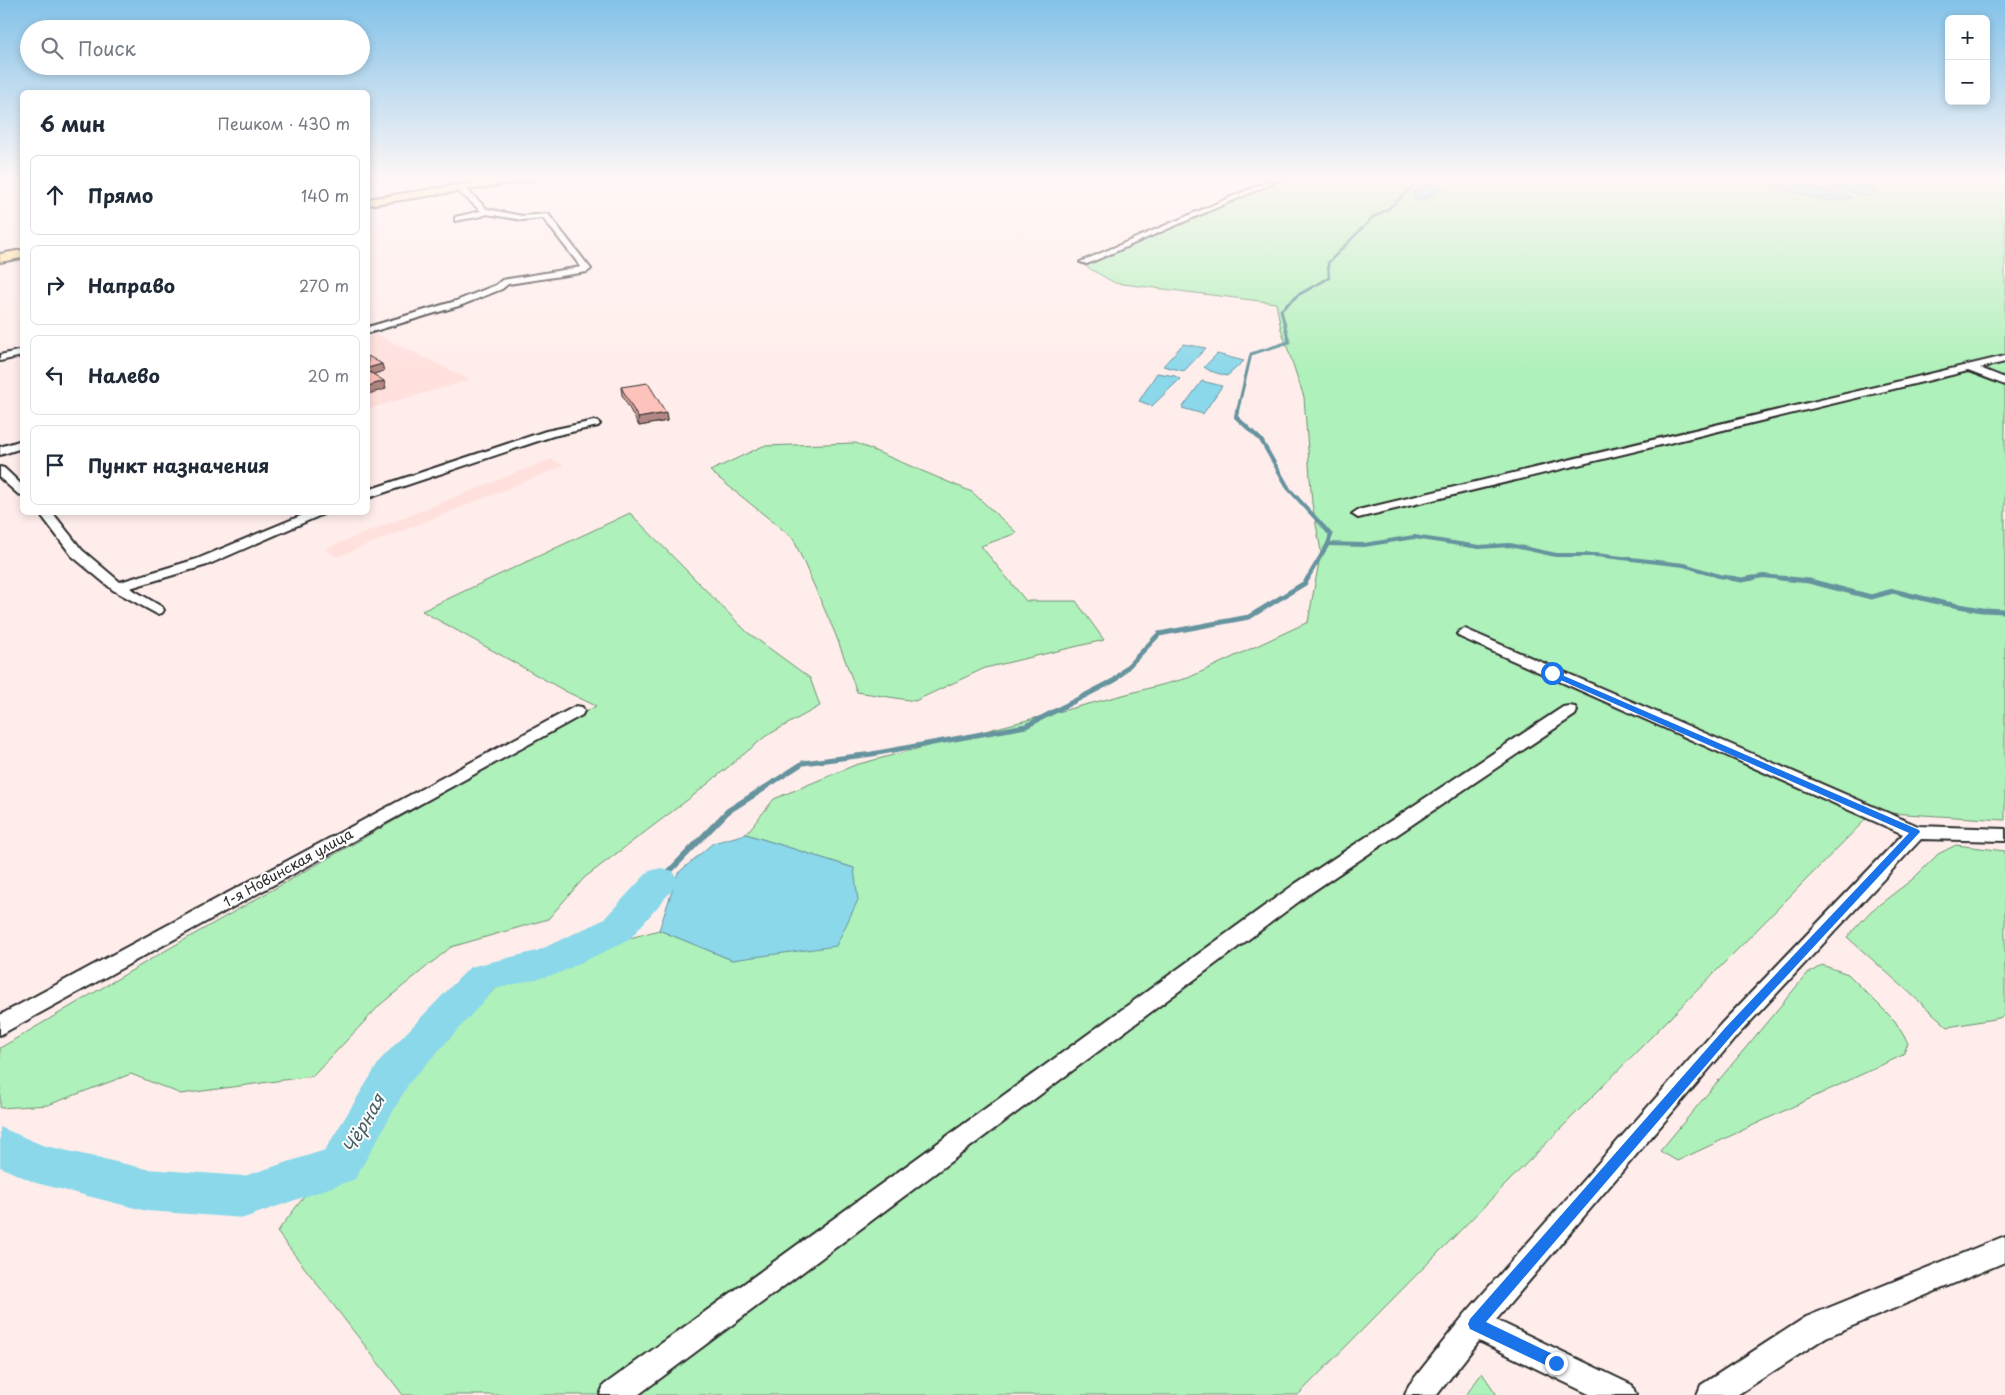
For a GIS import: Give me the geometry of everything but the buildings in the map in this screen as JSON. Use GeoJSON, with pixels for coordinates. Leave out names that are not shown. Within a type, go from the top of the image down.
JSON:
{"type":"FeatureCollection","features":[{"type":"Feature","properties":{"kind":"main road"},"geometry":{"type":"LineString","coordinates":[[0,258],[20,254]]}},
{"type":"Feature","properties":{"kind":"street"},"geometry":{"type":"LineString","coordinates":[[370,329],[459,303],[499,287],[505,282],[587,269],[566,242]]}},
{"type":"Feature","properties":{"kind":"street"},"geometry":{"type":"LineString","coordinates":[[1084,262],[1131,242]]}},
{"type":"Feature","properties":{"kind":"street"},"geometry":{"type":"LineString","coordinates":[[0,358],[20,353]]}},
{"type":"Feature","properties":{"kind":"street"},"geometry":{"type":"LineString","coordinates":[[1358,514],[2005,359]]}},
{"type":"Feature","properties":{"kind":"street"},"geometry":{"type":"LineString","coordinates":[[1969,368],[2005,382]]}},
{"type":"Feature","properties":{"kind":"street"},"geometry":{"type":"LineString","coordinates":[[370,493],[550,433],[594,424]]}},
{"type":"Feature","properties":{"kind":"street"},"geometry":{"type":"LineString","coordinates":[[0,451],[20,445]]}},
{"type":"Feature","properties":{"kind":"street"},"geometry":{"type":"LineString","coordinates":[[0,471],[20,489]]}},
{"type":"Feature","properties":{"kind":"street"},"geometry":{"type":"LineString","coordinates":[[47,515],[77,553],[118,587],[157,610]]}},
{"type":"Feature","properties":{"kind":"street"},"geometry":{"type":"LineString","coordinates":[[118,587],[202,562],[315,515]]}},
{"type":"Feature","properties":{"kind":"street"},"geometry":{"type":"LineString","coordinates":[[1465,634],[1916,832],[2005,835]]}},
{"type":"Feature","properties":{"kind":"street","name":"1-я Новинская улица"},"geometry":{"type":"LineString","coordinates":[[0,1026],[576,711]]}},
{"type":"Feature","properties":{"kind":"street"},"geometry":{"type":"LineString","coordinates":[[614,1395],[1302,889],[1569,711]]}},
{"type":"Feature","properties":{"kind":"street"},"geometry":{"type":"LineString","coordinates":[[1419,1395],[1475,1324],[1730,1030],[1916,832]]}},
{"type":"Feature","properties":{"kind":"street"},"geometry":{"type":"LineString","coordinates":[[1711,1395],[1816,1327],[2005,1248]]}},
{"type":"Feature","properties":{"kind":"street"},"geometry":{"type":"LineString","coordinates":[[1475,1324],[1622,1395]]}},
{"type":"Feature","properties":{"kind":"shaded area"},"geometry":{"type":"Polygon","coordinates":[[[376,334],[470,380],[370,408],[370,336],[376,334]]]}},
{"type":"Feature","properties":{"kind":"shaded area"},"geometry":{"type":"Polygon","coordinates":[[[551,459],[564,466],[337,557],[325,549],[551,459]]]}},
{"type":"Feature","properties":{"kind":"green space"},"geometry":{"type":"Polygon","coordinates":[[[1128,242],[2005,242],[2005,820],[1873,812],[1298,1395],[403,1395],[277,1232],[375,1104],[515,970],[659,930],[732,960],[854,868],[746,834],[774,799],[855,765],[1188,678],[1308,622],[1321,551],[1312,503],[1304,397],[1281,329],[1276,303],[1115,283],[1080,263],[1128,242]]]}},
{"type":"Feature","properties":{"kind":"green space"},"geometry":{"type":"Polygon","coordinates":[[[856,443],[972,492],[1017,533],[981,546],[1026,601],[1076,601],[1104,640],[985,668],[915,701],[857,692],[835,633],[793,538],[710,471],[763,446],[856,443]]]}},
{"type":"Feature","properties":{"kind":"green space"},"geometry":{"type":"Polygon","coordinates":[[[630,513],[747,632],[810,678],[820,706],[766,736],[694,795],[584,878],[548,919],[451,947],[381,1004],[313,1076],[181,1094],[131,1074],[48,1105],[0,1108],[0,1048],[163,952],[596,706],[565,691],[422,611],[630,513]]]}},
{"type":"Feature","properties":{"kind":"green space"},"geometry":{"type":"Polygon","coordinates":[[[1956,845],[2005,851],[2005,1015],[1999,1018],[1948,1027],[1847,937],[1871,911],[1914,878],[1938,854],[1956,845]]]}},
{"type":"Feature","properties":{"kind":"green space"},"geometry":{"type":"Polygon","coordinates":[[[1822,965],[1848,974],[1895,1021],[1908,1043],[1903,1055],[1677,1161],[1660,1151],[1806,975],[1822,965]]]}},
{"type":"Feature","properties":{"kind":"green space"},"geometry":{"type":"Polygon","coordinates":[[[1482,1373],[1497,1395],[1466,1395],[1482,1373]]]}},
{"type":"Feature","properties":{"kind":"water"},"geometry":{"type":"Polygon","coordinates":[[[1183,344],[1206,348],[1184,371],[1163,366],[1183,344]]]}},
{"type":"Feature","properties":{"kind":"water"},"geometry":{"type":"Polygon","coordinates":[[[1217,354],[1244,361],[1227,376],[1210,371],[1204,367],[1217,354]]]}},
{"type":"Feature","properties":{"kind":"water"},"geometry":{"type":"Polygon","coordinates":[[[1157,373],[1175,376],[1180,379],[1152,406],[1139,401],[1157,373]]]}},
{"type":"Feature","properties":{"kind":"water"},"geometry":{"type":"Polygon","coordinates":[[[1202,381],[1222,386],[1203,414],[1182,408],[1202,381]]]}},
{"type":"Feature","properties":{"kind":"water"},"geometry":{"type":"Polygon","coordinates":[[[746,834],[854,868],[858,900],[836,946],[732,960],[659,930],[678,873],[713,843],[746,834]]]}},
{"type":"Feature","properties":{"kind":"waterway"},"geometry":{"type":"LineString","coordinates":[[1325,280],[1329,278],[1328,263],[1348,242]]}},
{"type":"Feature","properties":{"kind":"waterway"},"geometry":{"type":"LineString","coordinates":[[1237,413],[1251,354],[1289,342],[1281,310],[1298,295],[1325,280]]}},
{"type":"Feature","properties":{"kind":"waterway"},"geometry":{"type":"LineString","coordinates":[[1237,411],[1236,417],[1261,440],[1289,489],[1331,535],[1328,544]]}},
{"type":"Feature","properties":{"kind":"waterway"},"geometry":{"type":"LineString","coordinates":[[1328,544],[1364,545],[1414,537],[1479,547],[1510,545],[1556,555],[1596,555],[1684,565],[1719,576],[1737,579]]}},
{"type":"Feature","properties":{"kind":"waterway"},"geometry":{"type":"LineString","coordinates":[[1307,579],[1328,544]]}},
{"type":"Feature","properties":{"kind":"waterway"},"geometry":{"type":"LineString","coordinates":[[1747,579],[1763,576],[1791,579]]}},
{"type":"Feature","properties":{"kind":"waterway"},"geometry":{"type":"LineString","coordinates":[[761,790],[803,763],[872,754],[1026,726],[1115,680],[1159,634],[1249,617],[1305,583],[1308,578]]}},
{"type":"Feature","properties":{"kind":"waterway"},"geometry":{"type":"LineString","coordinates":[[1730,578],[1742,580],[1753,578]]}},
{"type":"Feature","properties":{"kind":"waterway"},"geometry":{"type":"LineString","coordinates":[[1780,578],[1809,581],[1871,597],[1893,591],[1942,603],[1982,610],[2005,611]]}},
{"type":"Feature","properties":{"kind":"waterway"},"geometry":{"type":"LineString","coordinates":[[661,880],[728,811],[763,789]]}},
{"type":"Feature","properties":{"kind":"waterway","name":"Чёрная"},"geometry":{"type":"LineString","coordinates":[[0,1146],[36,1163],[147,1190],[244,1197],[340,1165],[395,1071],[483,977],[544,964],[616,930],[661,880]]}},
{"type":"Feature","properties":{"kind":"route"},"geometry":{"type":"LineString","coordinates":[[1552,673],[1916,832],[1730,1030],[1475,1324],[1556,1363]]}}]}
